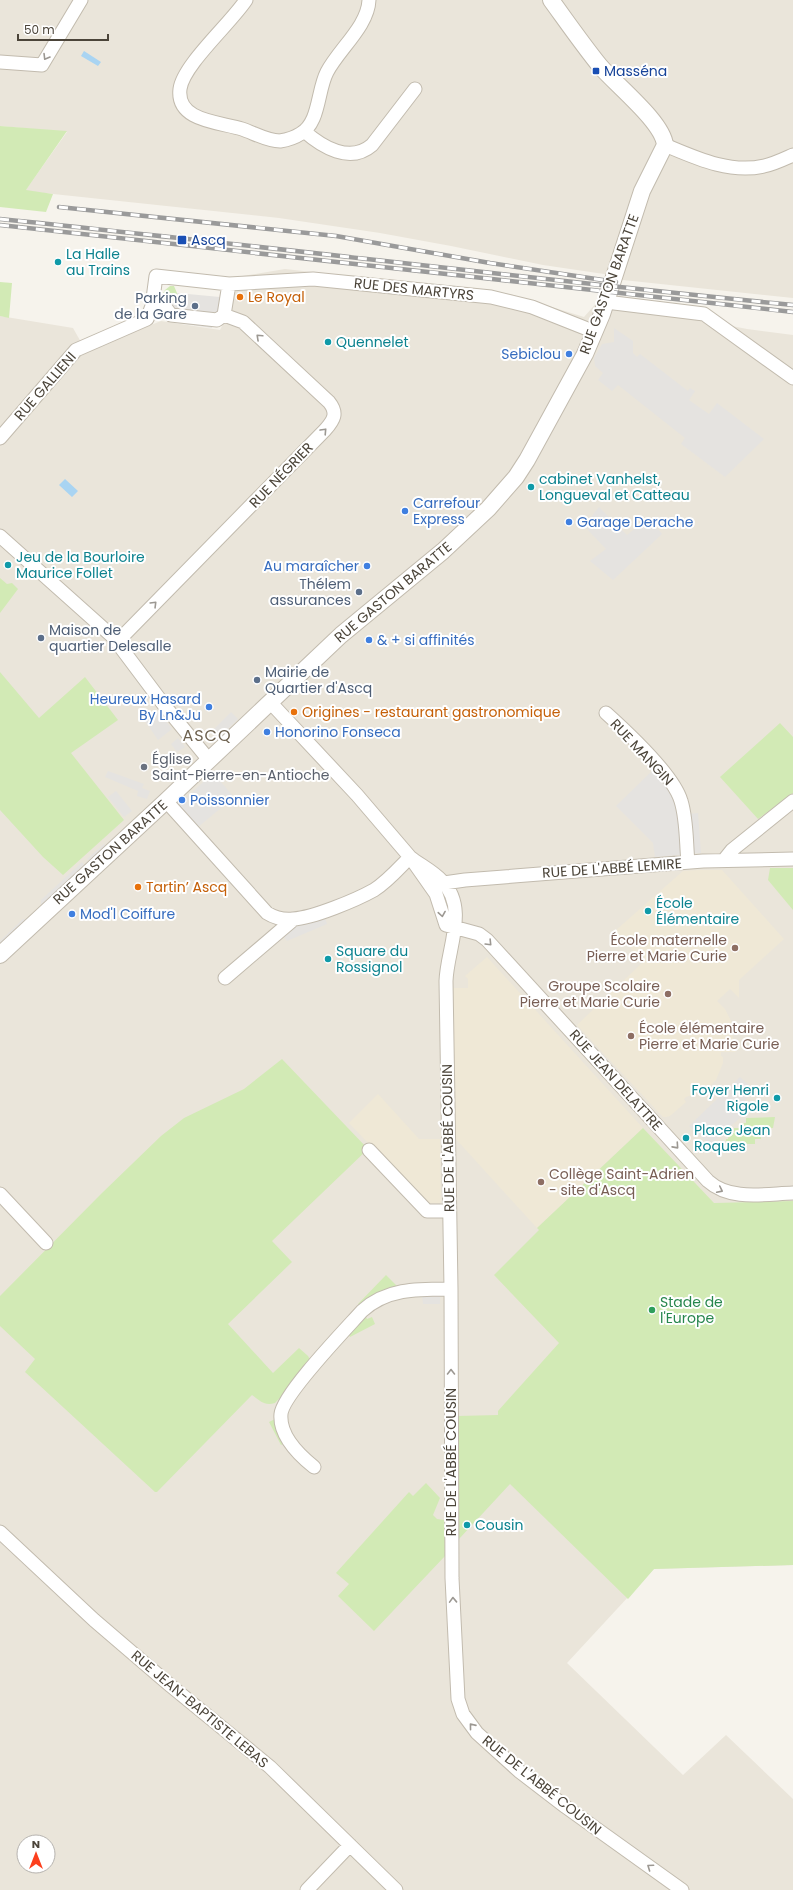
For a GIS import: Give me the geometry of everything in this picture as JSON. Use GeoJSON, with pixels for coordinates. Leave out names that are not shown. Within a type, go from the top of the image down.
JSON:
{"type":"FeatureCollection","features":[{"type":"Feature","properties":{"kind":"street"},"geometry":{"type":"LineString","coordinates":[[0,62],[42,65],[81,0]]}},
{"type":"Feature","properties":{"kind":"street"},"geometry":{"type":"LineString","coordinates":[[246,0],[189,68],[180,89],[182,103],[186,109],[197,117],[239,128],[272,140],[285,140],[304,131],[309,126],[315,114],[319,92],[326,74],[337,54],[364,18],[368,0]]}},
{"type":"Feature","properties":{"kind":"street"},"geometry":{"type":"LineString","coordinates":[[550,0],[602,68],[658,127],[665,140],[665,145],[709,162],[740,168],[764,166],[793,155]]}},
{"type":"Feature","properties":{"kind":"street"},"geometry":{"type":"LineString","coordinates":[[304,131],[316,142],[329,150],[346,153],[363,151],[372,145],[414,89]]}},
{"type":"Feature","properties":{"kind":"street","name":"RUE GASTON BARATTE"},"geometry":{"type":"LineString","coordinates":[[0,955],[166,801],[340,635],[443,551],[497,498],[527,460],[581,362],[595,332],[606,302],[642,191],[665,145]]}},
{"type":"Feature","properties":{"kind":"street","name":"RUE DES MARTYRS"},"geometry":{"type":"LineString","coordinates":[[152,306],[156,276],[229,284],[306,278],[491,297],[532,307],[595,332]]}},
{"type":"Feature","properties":{"kind":"street"},"geometry":{"type":"LineString","coordinates":[[152,306],[164,307],[170,315],[217,320],[224,315],[229,284]]}},
{"type":"Feature","properties":{"kind":"street"},"geometry":{"type":"LineString","coordinates":[[606,302],[704,314],[793,378]]}},
{"type":"Feature","properties":{"kind":"street","name":"RUE GALLIENI"},"geometry":{"type":"LineString","coordinates":[[0,438],[76,350],[82,346],[143,322],[150,316],[152,306]]}},
{"type":"Feature","properties":{"kind":"street","name":"RUE NÉGRIER"},"geometry":{"type":"LineString","coordinates":[[117,642],[326,430],[334,418],[335,413],[328,402],[243,322],[224,315]]}},
{"type":"Feature","properties":{"kind":"street"},"geometry":{"type":"LineString","coordinates":[[0,536],[117,642],[164,705],[209,760]]}},
{"type":"Feature","properties":{"kind":"street"},"geometry":{"type":"LineString","coordinates":[[270,702],[357,795],[406,861],[431,887],[440,902],[444,923],[454,928]]}},
{"type":"Feature","properties":{"kind":"street","name":"RUE MANGIN"},"geometry":{"type":"LineString","coordinates":[[606,713],[629,734],[678,793],[683,808],[688,862]]}},
{"type":"Feature","properties":{"kind":"street"},"geometry":{"type":"LineString","coordinates":[[166,801],[267,913],[275,918],[294,919],[330,909],[362,896],[385,882],[406,861]]}},
{"type":"Feature","properties":{"kind":"street"},"geometry":{"type":"LineString","coordinates":[[724,860],[732,850],[793,801]]}},
{"type":"Feature","properties":{"kind":"street","name":"RUE DE L'ABBÉ LEMIRE"},"geometry":{"type":"LineString","coordinates":[[431,887],[444,882],[688,862],[724,860],[793,860]]}},
{"type":"Feature","properties":{"kind":"street"},"geometry":{"type":"LineString","coordinates":[[406,861],[444,882]]}},
{"type":"Feature","properties":{"kind":"street","name":"RUE DE L'ABBÉ COUSIN"},"geometry":{"type":"LineString","coordinates":[[444,882],[451,894],[454,905],[454,928],[446,981],[451,1289],[452,1578],[456,1682],[460,1706],[467,1720],[477,1733],[519,1771],[566,1807],[682,1890]]}},
{"type":"Feature","properties":{"kind":"street"},"geometry":{"type":"LineString","coordinates":[[225,978],[294,919]]}},
{"type":"Feature","properties":{"kind":"street","name":"RUE JEAN DELATTRE"},"geometry":{"type":"LineString","coordinates":[[454,928],[476,933],[487,940],[714,1187],[722,1191],[738,1194],[793,1193]]}},
{"type":"Feature","properties":{"kind":"street"},"geometry":{"type":"LineString","coordinates":[[369,1150],[427,1211],[449,1211]]}},
{"type":"Feature","properties":{"kind":"street"},"geometry":{"type":"LineString","coordinates":[[0,1194],[46,1243]]}},
{"type":"Feature","properties":{"kind":"street"},"geometry":{"type":"LineString","coordinates":[[314,1467],[293,1447],[282,1426],[282,1407],[292,1391],[366,1306],[398,1292],[420,1288],[451,1289]]}},
{"type":"Feature","properties":{"kind":"street","name":"RUE JEAN-BAPTISTE LEBAS"},"geometry":{"type":"LineString","coordinates":[[0,1532],[94,1620],[171,1686],[270,1767],[396,1890]]}},
{"type":"Feature","properties":{"kind":"street"},"geometry":{"type":"LineString","coordinates":[[306,1890],[350,1844]]}},
{"type":"Feature","properties":{"kind":"shaded area"},"geometry":{"type":"Polygon","coordinates":[[[0,0],[793,0],[793,298],[623,280],[604,274],[543,265],[380,233],[279,218],[25,191],[67,132],[0,126],[0,0]]]}},
{"type":"Feature","properties":{"kind":"shaded area"},"geometry":{"type":"Polygon","coordinates":[[[285,269],[510,294],[584,317],[599,300],[747,329],[793,335],[793,1565],[654,1569],[567,1663],[683,1775],[726,1735],[793,1799],[793,1890],[0,1890],[0,316],[73,328],[86,351],[161,321],[220,330],[229,312],[237,277],[285,269]]]}},
{"type":"Feature","properties":{"kind":"shaded area","name":"Parking de la Gare"},"geometry":{"type":"Polygon","coordinates":[[[177,293],[220,297],[217,320],[213,320],[212,328],[171,322],[172,301],[176,301],[177,293]]]}},
{"type":"Feature","properties":{"kind":"shaded area"},"geometry":{"type":"Polygon","coordinates":[[[614,328],[633,341],[633,353],[637,357],[640,354],[688,391],[690,388],[695,391],[689,400],[709,414],[717,403],[764,439],[725,477],[681,444],[685,438],[618,385],[612,391],[598,380],[603,373],[595,366],[594,358],[602,344],[614,342],[614,328]]]}},
{"type":"Feature","properties":{"kind":"shaded area"},"geometry":{"type":"Polygon","coordinates":[[[599,507],[627,535],[649,517],[662,534],[613,580],[590,561],[606,549],[584,526],[599,507]]]}},
{"type":"Feature","properties":{"kind":"shaded area"},"geometry":{"type":"Polygon","coordinates":[[[158,711],[172,729],[158,740],[145,721],[158,711]]]}},
{"type":"Feature","properties":{"kind":"shaded area"},"geometry":{"type":"Polygon","coordinates":[[[231,712],[238,719],[221,736],[214,729],[231,712]]]}},
{"type":"Feature","properties":{"kind":"shaded area"},"geometry":{"type":"Polygon","coordinates":[[[178,738],[185,747],[177,752],[171,744],[178,738]]]}},
{"type":"Feature","properties":{"kind":"shaded area"},"geometry":{"type":"Polygon","coordinates":[[[653,770],[686,799],[688,814],[698,813],[701,853],[655,857],[653,843],[616,806],[653,770]]]}},
{"type":"Feature","properties":{"kind":"shaded area"},"geometry":{"type":"Polygon","coordinates":[[[108,771],[144,784],[142,788],[150,791],[147,799],[137,796],[138,791],[105,777],[108,771]]]}},
{"type":"Feature","properties":{"kind":"shaded area"},"geometry":{"type":"Polygon","coordinates":[[[213,773],[234,797],[197,828],[177,806],[213,773]]]}},
{"type":"Feature","properties":{"kind":"shaded area"},"geometry":{"type":"Polygon","coordinates":[[[116,791],[132,811],[124,817],[108,797],[116,791]]]}},
{"type":"Feature","properties":{"kind":"shaded area"},"geometry":{"type":"Polygon","coordinates":[[[104,844],[107,847],[91,862],[87,859],[104,844]]]}},
{"type":"Feature","properties":{"kind":"shaded area"},"geometry":{"type":"Polygon","coordinates":[[[82,862],[85,866],[41,907],[41,900],[82,862]]]}},
{"type":"Feature","properties":{"kind":"shaded area","name":"Groupe Scolaire Pierre et Marie Curie"},"geometry":{"type":"Polygon","coordinates":[[[722,870],[784,939],[739,980],[739,998],[730,989],[717,1001],[725,1009],[731,1021],[733,1039],[732,1043],[728,1043],[736,1052],[721,1052],[723,1063],[716,1080],[704,1091],[686,1097],[684,1099],[686,1102],[670,1116],[663,1117],[577,1025],[643,962],[615,931],[683,871],[722,870]]]}},
{"type":"Feature","properties":{"kind":"shaded area"},"geometry":{"type":"Polygon","coordinates":[[[324,915],[327,924],[287,941],[281,933],[294,926],[324,915]]]}},
{"type":"Feature","properties":{"kind":"shaded area"},"geometry":{"type":"Polygon","coordinates":[[[23,919],[28,920],[0,948],[0,941],[23,919]]]}},
{"type":"Feature","properties":{"kind":"shaded area","name":"Collège Saint-Adrien - site d'Ascq"},"geometry":{"type":"Polygon","coordinates":[[[487,957],[643,1128],[537,1228],[454,1137],[452,988],[468,988],[468,979],[465,976],[487,957]]]}},
{"type":"Feature","properties":{"kind":"shaded area"},"geometry":{"type":"Polygon","coordinates":[[[740,1077],[755,1091],[745,1100],[752,1107],[710,1145],[689,1126],[740,1077]]]}},
{"type":"Feature","properties":{"kind":"shaded area"},"geometry":{"type":"Polygon","coordinates":[[[378,1094],[419,1139],[440,1139],[441,1203],[425,1203],[349,1123],[378,1094]]]}},
{"type":"Feature","properties":{"kind":"shaded area"},"geometry":{"type":"Polygon","coordinates":[[[422,1295],[440,1295],[440,1304],[423,1304],[422,1295]]]}},
{"type":"Feature","properties":{"kind":"green space"},"geometry":{"type":"Polygon","coordinates":[[[0,126],[67,131],[26,190],[53,194],[46,212],[0,207],[0,126]]]}},
{"type":"Feature","properties":{"kind":"green space"},"geometry":{"type":"Polygon","coordinates":[[[0,282],[12,283],[9,318],[0,316],[0,282]]]}},
{"type":"Feature","properties":{"kind":"green space"},"geometry":{"type":"Polygon","coordinates":[[[170,286],[174,286],[177,293],[176,301],[172,301],[171,310],[161,297],[165,290],[170,286]]]}},
{"type":"Feature","properties":{"kind":"green space"},"geometry":{"type":"Polygon","coordinates":[[[0,578],[7,584],[12,583],[18,589],[0,613],[0,578]]]}},
{"type":"Feature","properties":{"kind":"green space"},"geometry":{"type":"Polygon","coordinates":[[[0,672],[39,718],[85,677],[118,720],[71,753],[124,820],[63,875],[43,857],[0,810],[0,672]]]}},
{"type":"Feature","properties":{"kind":"green space"},"geometry":{"type":"Polygon","coordinates":[[[780,723],[793,737],[793,793],[758,819],[720,777],[780,723]]]}},
{"type":"Feature","properties":{"kind":"green space"},"geometry":{"type":"Polygon","coordinates":[[[770,868],[793,868],[793,910],[768,880],[770,868]]]}},
{"type":"Feature","properties":{"kind":"green space"},"geometry":{"type":"Polygon","coordinates":[[[282,1059],[368,1149],[272,1241],[292,1262],[228,1324],[273,1373],[299,1348],[308,1356],[312,1363],[275,1403],[265,1403],[252,1395],[157,1492],[155,1492],[25,1372],[35,1359],[0,1326],[0,1296],[161,1136],[184,1118],[244,1089],[282,1059]]]}},
{"type":"Feature","properties":{"kind":"green space"},"geometry":{"type":"Polygon","coordinates":[[[775,1117],[773,1128],[767,1128],[767,1133],[761,1133],[761,1139],[755,1139],[755,1144],[726,1144],[726,1139],[728,1139],[729,1133],[734,1133],[734,1128],[740,1128],[740,1123],[746,1123],[746,1118],[775,1117]]]}},
{"type":"Feature","properties":{"kind":"green space"},"geometry":{"type":"Polygon","coordinates":[[[643,1128],[714,1203],[793,1201],[793,1565],[654,1569],[628,1599],[510,1484],[459,1539],[457,1416],[498,1415],[498,1411],[559,1343],[494,1275],[539,1230],[537,1228],[643,1128]]]}},
{"type":"Feature","properties":{"kind":"green space"},"geometry":{"type":"Polygon","coordinates":[[[386,1275],[398,1287],[359,1308],[358,1304],[386,1275]]]}},
{"type":"Feature","properties":{"kind":"green space"},"geometry":{"type":"Polygon","coordinates":[[[366,1317],[367,1319],[372,1317],[375,1324],[350,1337],[349,1335],[366,1317]]]}},
{"type":"Feature","properties":{"kind":"green space"},"geometry":{"type":"Polygon","coordinates":[[[275,1419],[287,1442],[281,1445],[269,1422],[275,1419]]]}},
{"type":"Feature","properties":{"kind":"green space"},"geometry":{"type":"Polygon","coordinates":[[[426,1483],[440,1498],[433,1515],[437,1519],[444,1520],[446,1555],[374,1631],[338,1596],[349,1584],[336,1573],[409,1492],[413,1496],[426,1483]]]}},
{"type":"Feature","properties":{"kind":"water"},"geometry":{"type":"Polygon","coordinates":[[[84,51],[101,62],[98,66],[81,56],[84,51]]]}},
{"type":"Feature","properties":{"kind":"water"},"geometry":{"type":"Polygon","coordinates":[[[65,479],[78,491],[72,497],[59,485],[65,479]]]}},
{"type":"Feature","properties":{"kind":"railway"},"geometry":{"type":"LineString","coordinates":[[59,207],[336,236],[490,263],[616,282]]}},
{"type":"Feature","properties":{"kind":"railway"},"geometry":{"type":"LineString","coordinates":[[0,219],[793,305]]}},
{"type":"Feature","properties":{"kind":"railway"},"geometry":{"type":"LineString","coordinates":[[0,225],[793,312]]}},
{"type":"Feature","properties":{"kind":"place","name":"Masséna"},"geometry":{"type":"Point","coordinates":[596,71]}},
{"type":"Feature","properties":{"kind":"place","name":"Ascq"},"geometry":{"type":"Point","coordinates":[182,240]}},
{"type":"Feature","properties":{"kind":"place","name":"La Halle au Trains"},"geometry":{"type":"Point","coordinates":[58,262]}},
{"type":"Feature","properties":{"kind":"place","name":"Le Royal"},"geometry":{"type":"Point","coordinates":[240,297]}},
{"type":"Feature","properties":{"kind":"place","name":"Parking de la Gare"},"geometry":{"type":"Point","coordinates":[195,306]}},
{"type":"Feature","properties":{"kind":"place","name":"Quennelet"},"geometry":{"type":"Point","coordinates":[328,342]}},
{"type":"Feature","properties":{"kind":"place","name":"Sebiclou"},"geometry":{"type":"Point","coordinates":[569,354]}},
{"type":"Feature","properties":{"kind":"place","name":"cabinet Vanhelst, Longueval et Catteau"},"geometry":{"type":"Point","coordinates":[531,487]}},
{"type":"Feature","properties":{"kind":"place","name":"Carrefour Express"},"geometry":{"type":"Point","coordinates":[405,511]}},
{"type":"Feature","properties":{"kind":"place","name":"Garage Derache"},"geometry":{"type":"Point","coordinates":[569,522]}},
{"type":"Feature","properties":{"kind":"place","name":"Jeu de la Bourloire Maurice Follet"},"geometry":{"type":"Point","coordinates":[8,565]}},
{"type":"Feature","properties":{"kind":"place","name":"Au maraîcher"},"geometry":{"type":"Point","coordinates":[367,566]}},
{"type":"Feature","properties":{"kind":"place","name":"Thélem assurances"},"geometry":{"type":"Point","coordinates":[359,592]}},
{"type":"Feature","properties":{"kind":"place","name":"Maison de quartier Delesalle"},"geometry":{"type":"Point","coordinates":[41,638]}},
{"type":"Feature","properties":{"kind":"place","name":"& + si affinités"},"geometry":{"type":"Point","coordinates":[369,640]}},
{"type":"Feature","properties":{"kind":"place","name":"Mairie de Quartier d'Ascq"},"geometry":{"type":"Point","coordinates":[257,680]}},
{"type":"Feature","properties":{"kind":"place","name":"Heureux Hasard By Ln&Ju"},"geometry":{"type":"Point","coordinates":[209,707]}},
{"type":"Feature","properties":{"kind":"place","name":"Origines - restaurant gastronomique"},"geometry":{"type":"Point","coordinates":[294,712]}},
{"type":"Feature","properties":{"kind":"place","name":"Honorino Fonseca"},"geometry":{"type":"Point","coordinates":[267,732]}},
{"type":"Feature","properties":{"kind":"place","name":"Église Saint-Pierre-en-Antioche"},"geometry":{"type":"Point","coordinates":[144,767]}},
{"type":"Feature","properties":{"kind":"place","name":"Poissonnier"},"geometry":{"type":"Point","coordinates":[182,800]}},
{"type":"Feature","properties":{"kind":"place","name":"Tartin’ Ascq"},"geometry":{"type":"Point","coordinates":[138,887]}},
{"type":"Feature","properties":{"kind":"place","name":"École Élémentaire"},"geometry":{"type":"Point","coordinates":[648,911]}},
{"type":"Feature","properties":{"kind":"place","name":"Mod'l Coiffure"},"geometry":{"type":"Point","coordinates":[72,914]}},
{"type":"Feature","properties":{"kind":"place","name":"École maternelle Pierre et Marie Curie"},"geometry":{"type":"Point","coordinates":[735,948]}},
{"type":"Feature","properties":{"kind":"place","name":"Square du Rossignol"},"geometry":{"type":"Point","coordinates":[328,959]}},
{"type":"Feature","properties":{"kind":"place","name":"Groupe Scolaire Pierre et Marie Curie"},"geometry":{"type":"Point","coordinates":[668,994]}},
{"type":"Feature","properties":{"kind":"place","name":"École élémentaire Pierre et Marie Curie"},"geometry":{"type":"Point","coordinates":[631,1036]}},
{"type":"Feature","properties":{"kind":"place","name":"Foyer Henri Rigole"},"geometry":{"type":"Point","coordinates":[777,1098]}},
{"type":"Feature","properties":{"kind":"place","name":"Place Jean Roques"},"geometry":{"type":"Point","coordinates":[686,1138]}},
{"type":"Feature","properties":{"kind":"place","name":"Collège Saint-Adrien - site d'Ascq"},"geometry":{"type":"Point","coordinates":[541,1182]}},
{"type":"Feature","properties":{"kind":"place","name":"Stade de l'Europe"},"geometry":{"type":"Point","coordinates":[652,1310]}},
{"type":"Feature","properties":{"kind":"place","name":"Cousin"},"geometry":{"type":"Point","coordinates":[467,1525]}},
{"type":"Feature","properties":{"kind":"district","name":"ASCQ"},"geometry":{"type":"Point","coordinates":[207,735]}}]}
